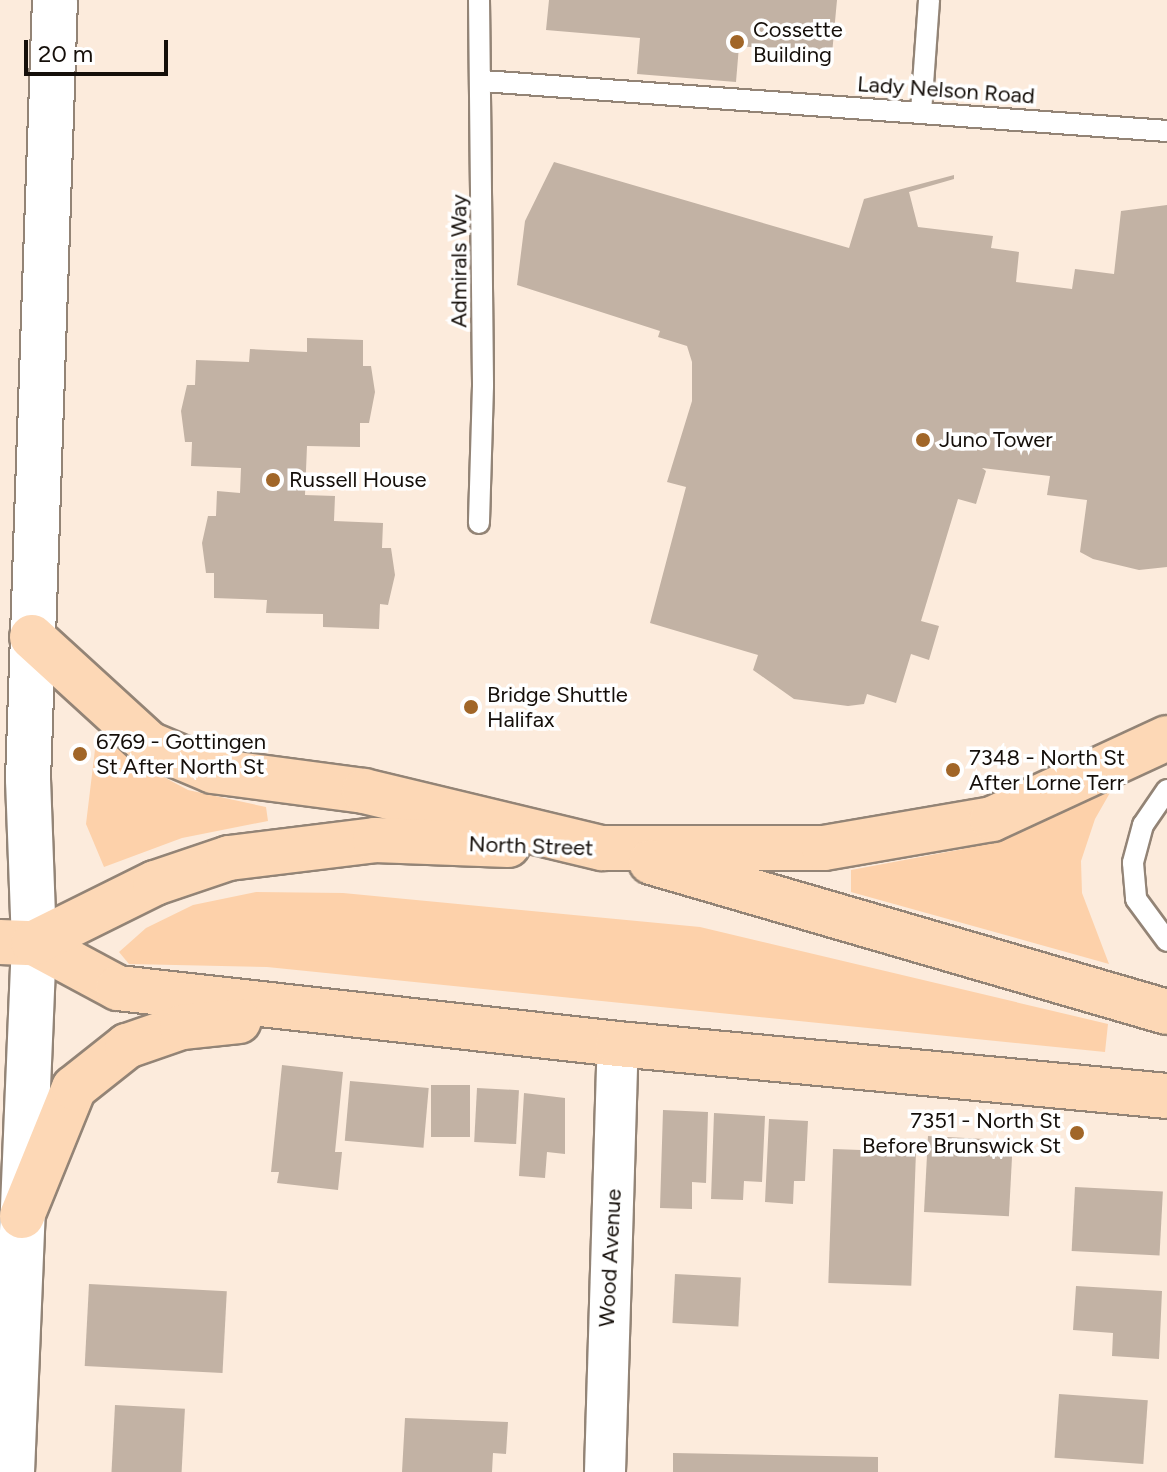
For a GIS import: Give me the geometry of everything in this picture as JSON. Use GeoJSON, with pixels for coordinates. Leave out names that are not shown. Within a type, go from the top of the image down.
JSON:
{"type":"FeatureCollection","features":[{"type":"Feature","properties":{"kind":"main road"},"geometry":{"type":"LineString","coordinates":[[12,1472],[22,1216],[17,942],[28,780],[55,0]]}},
{"type":"Feature","properties":{"kind":"main road"},"geometry":{"type":"LineString","coordinates":[[32,637],[149,744],[213,771],[364,791],[602,848],[824,848],[977,822],[1167,738]]}},
{"type":"Feature","properties":{"kind":"main road","name":"North Street"},"geometry":{"type":"LineString","coordinates":[[17,942],[155,883],[229,858],[375,840],[602,848],[1167,1012]]}},
{"type":"Feature","properties":{"kind":"main road"},"geometry":{"type":"LineString","coordinates":[[17,942],[118,988],[317,1013],[618,1044],[1167,1096]]}},
{"type":"Feature","properties":{"kind":"main road"},"geometry":{"type":"LineString","coordinates":[[22,1216],[74,1088],[127,1046],[182,1027],[317,1013]]}},
{"type":"Feature","properties":{"kind":"street","name":"Wood Avenue"},"geometry":{"type":"LineString","coordinates":[[605,1472],[618,1044]]}},
{"type":"Feature","properties":{"kind":"lane","name":"Admirals Way"},"geometry":{"type":"LineString","coordinates":[[479,0],[483,81],[479,523]]}},
{"type":"Feature","properties":{"kind":"lane"},"geometry":{"type":"LineString","coordinates":[[921,112],[929,0]]}},
{"type":"Feature","properties":{"kind":"lane","name":"Lady Nelson Road"},"geometry":{"type":"LineString","coordinates":[[483,81],[1167,131]]}},
{"type":"Feature","properties":{"kind":"lane"},"geometry":{"type":"LineString","coordinates":[[1167,790],[1143,825],[1133,863],[1136,899],[1167,941]]}},
{"type":"Feature","properties":{"kind":"shaded area"},"geometry":{"type":"Polygon","coordinates":[[[97,733],[132,760],[188,790],[266,807],[268,821],[182,838],[104,867],[86,824],[97,733]]]}},
{"type":"Feature","properties":{"kind":"shaded area"},"geometry":{"type":"Polygon","coordinates":[[[1119,777],[1095,819],[1081,861],[1082,893],[1109,964],[851,892],[851,870],[963,849],[1033,822],[1119,777]]]}},
{"type":"Feature","properties":{"kind":"shaded area"},"geometry":{"type":"Polygon","coordinates":[[[256,892],[343,893],[700,927],[1108,1024],[1105,1052],[267,967],[129,964],[119,952],[146,928],[193,905],[256,892]]]}},
{"type":"Feature","properties":{"kind":"building","name":"Cossette Building"},"geometry":{"type":"Polygon","coordinates":[[[549,0],[837,0],[832,54],[739,46],[736,82],[637,74],[640,38],[546,30],[549,0]]]}},
{"type":"Feature","properties":{"kind":"building","name":"Juno Tower"},"geometry":{"type":"Polygon","coordinates":[[[554,162],[849,248],[864,199],[954,175],[954,179],[909,192],[918,227],[993,236],[991,248],[1019,252],[1016,282],[1072,289],[1075,269],[1114,274],[1121,211],[1167,205],[1167,567],[1139,570],[1093,559],[1080,552],[1087,500],[1047,495],[1050,476],[982,468],[986,471],[976,504],[958,499],[921,621],[939,626],[929,660],[911,654],[896,703],[867,694],[864,704],[848,706],[794,699],[753,670],[758,655],[650,623],[686,487],[667,482],[692,401],[692,362],[687,346],[658,337],[660,331],[517,285],[525,221],[554,162]]]}},
{"type":"Feature","properties":{"kind":"building","name":"Russell House"},"geometry":{"type":"Polygon","coordinates":[[[307,338],[363,340],[363,366],[371,366],[375,392],[369,423],[360,423],[360,447],[307,446],[305,495],[335,496],[334,521],[383,523],[382,548],[391,548],[395,575],[388,605],[380,604],[379,629],[323,627],[323,614],[266,613],[267,600],[214,598],[214,573],[206,573],[202,543],[208,516],[216,516],[217,491],[240,493],[241,468],[191,466],[192,442],[185,442],[181,411],[187,385],[195,385],[196,360],[249,362],[250,349],[307,352],[307,338]]]}},
{"type":"Feature","properties":{"kind":"building"},"geometry":{"type":"Polygon","coordinates":[[[282,1065],[343,1072],[335,1152],[342,1152],[338,1190],[277,1183],[279,1172],[271,1172],[282,1065]]]}},
{"type":"Feature","properties":{"kind":"building"},"geometry":{"type":"Polygon","coordinates":[[[350,1081],[429,1088],[423,1148],[345,1141],[350,1081]]]}},
{"type":"Feature","properties":{"kind":"building"},"geometry":{"type":"Polygon","coordinates":[[[431,1085],[470,1085],[470,1137],[431,1137],[431,1085]]]}},
{"type":"Feature","properties":{"kind":"building"},"geometry":{"type":"Polygon","coordinates":[[[477,1088],[519,1090],[516,1144],[474,1142],[477,1088]]]}},
{"type":"Feature","properties":{"kind":"building"},"geometry":{"type":"Polygon","coordinates":[[[524,1093],[565,1098],[565,1154],[547,1152],[545,1178],[519,1176],[524,1093]]]}},
{"type":"Feature","properties":{"kind":"building"},"geometry":{"type":"Polygon","coordinates":[[[663,1110],[708,1112],[706,1183],[692,1182],[692,1209],[660,1208],[663,1110]]]}},
{"type":"Feature","properties":{"kind":"building"},"geometry":{"type":"Polygon","coordinates":[[[714,1113],[765,1116],[762,1182],[744,1181],[743,1200],[711,1199],[714,1113]]]}},
{"type":"Feature","properties":{"kind":"building"},"geometry":{"type":"Polygon","coordinates":[[[769,1119],[808,1121],[805,1181],[794,1181],[793,1204],[765,1202],[769,1119]]]}},
{"type":"Feature","properties":{"kind":"building"},"geometry":{"type":"Polygon","coordinates":[[[928,1136],[1013,1140],[1009,1216],[924,1212],[928,1136]]]}},
{"type":"Feature","properties":{"kind":"building"},"geometry":{"type":"Polygon","coordinates":[[[833,1149],[916,1152],[911,1286],[828,1283],[833,1149]]]}},
{"type":"Feature","properties":{"kind":"building"},"geometry":{"type":"Polygon","coordinates":[[[1075,1187],[1163,1192],[1160,1256],[1072,1251],[1075,1187]]]}},
{"type":"Feature","properties":{"kind":"building"},"geometry":{"type":"Polygon","coordinates":[[[675,1274],[741,1277],[738,1326],[672,1323],[675,1274]]]}},
{"type":"Feature","properties":{"kind":"building"},"geometry":{"type":"Polygon","coordinates":[[[89,1284],[227,1291],[223,1373],[85,1366],[89,1284]]]}},
{"type":"Feature","properties":{"kind":"building"},"geometry":{"type":"Polygon","coordinates":[[[1076,1286],[1162,1291],[1159,1359],[1112,1356],[1113,1333],[1073,1330],[1076,1286]]]}},
{"type":"Feature","properties":{"kind":"building"},"geometry":{"type":"Polygon","coordinates":[[[1059,1394],[1148,1400],[1143,1464],[1055,1458],[1059,1394]]]}},
{"type":"Feature","properties":{"kind":"building"},"geometry":{"type":"Polygon","coordinates":[[[115,1405],[185,1409],[182,1472],[111,1472],[115,1405]]]}},
{"type":"Feature","properties":{"kind":"building"},"geometry":{"type":"Polygon","coordinates":[[[405,1418],[508,1422],[506,1454],[493,1453],[492,1472],[402,1472],[405,1418]]]}},
{"type":"Feature","properties":{"kind":"building"},"geometry":{"type":"Polygon","coordinates":[[[673,1453],[878,1457],[878,1472],[673,1472],[673,1453]]]}},
{"type":"Feature","properties":{"kind":"place","name":"Cossette Building"},"geometry":{"type":"Point","coordinates":[737,42]}},
{"type":"Feature","properties":{"kind":"place","name":"Juno Tower"},"geometry":{"type":"Point","coordinates":[923,440]}},
{"type":"Feature","properties":{"kind":"place","name":"Russell House"},"geometry":{"type":"Point","coordinates":[273,480]}},
{"type":"Feature","properties":{"kind":"place","name":"Bridge Shuttle Halifax"},"geometry":{"type":"Point","coordinates":[471,707]}},
{"type":"Feature","properties":{"kind":"place","name":"6769 - Gottingen St After North St"},"geometry":{"type":"Point","coordinates":[80,754]}},
{"type":"Feature","properties":{"kind":"place","name":"7348 - North St After Lorne Terr"},"geometry":{"type":"Point","coordinates":[953,770]}},
{"type":"Feature","properties":{"kind":"place","name":"7351 - North St Before Brunswick St"},"geometry":{"type":"Point","coordinates":[1077,1133]}}]}
